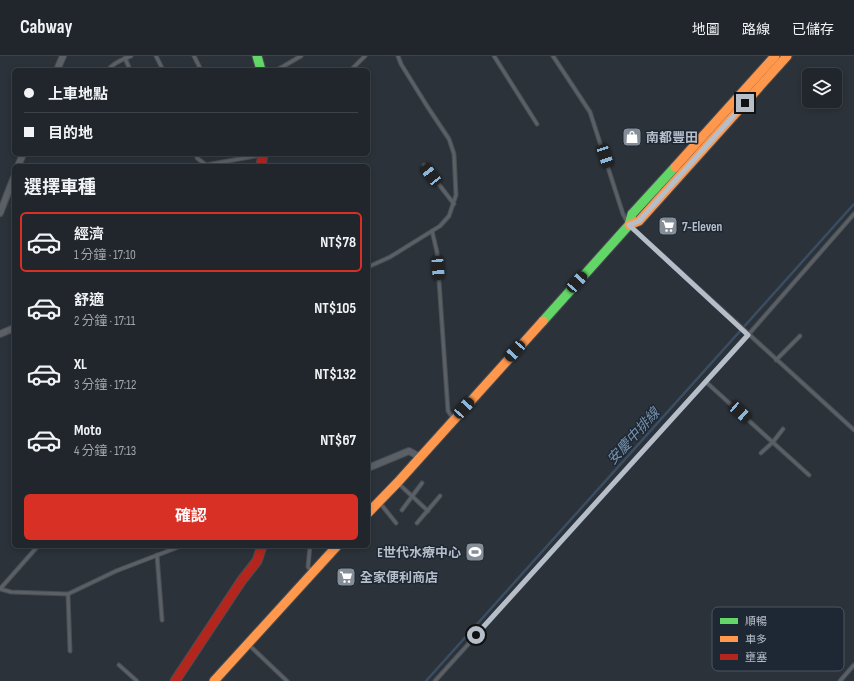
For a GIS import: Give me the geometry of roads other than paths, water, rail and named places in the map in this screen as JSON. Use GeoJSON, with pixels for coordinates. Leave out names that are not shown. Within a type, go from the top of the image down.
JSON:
{"type":"FeatureCollection","features":[{"type":"Feature","properties":{"kind":"main road"},"geometry":{"type":"LineString","coordinates":[[257,56],[260,68]]}},
{"type":"Feature","properties":{"kind":"main road"},"geometry":{"type":"LineString","coordinates":[[629,225],[632,214],[775,56]]}},
{"type":"Feature","properties":{"kind":"main road"},"geometry":{"type":"LineString","coordinates":[[370,511],[398,482],[629,225],[639,221],[787,56]]}},
{"type":"Feature","properties":{"kind":"main road"},"geometry":{"type":"LineString","coordinates":[[175,681],[256,561],[261,548]]}},
{"type":"Feature","properties":{"kind":"main road"},"geometry":{"type":"LineString","coordinates":[[214,681],[335,548]]}},
{"type":"Feature","properties":{"kind":"street"},"geometry":{"type":"LineString","coordinates":[[58,68],[63,56]]}},
{"type":"Feature","properties":{"kind":"street"},"geometry":{"type":"LineString","coordinates":[[0,213],[12,182]]}},
{"type":"Feature","properties":{"kind":"street"},"geometry":{"type":"LineString","coordinates":[[0,334],[12,329]]}},
{"type":"Feature","properties":{"kind":"street"},"geometry":{"type":"LineString","coordinates":[[370,467],[409,452],[420,457]]}},
{"type":"Feature","properties":{"kind":"lane"},"geometry":{"type":"LineString","coordinates":[[109,68],[110,66],[131,56]]}},
{"type":"Feature","properties":{"kind":"lane"},"geometry":{"type":"LineString","coordinates":[[156,56],[162,68]]}},
{"type":"Feature","properties":{"kind":"lane"},"geometry":{"type":"LineString","coordinates":[[194,56],[200,68]]}},
{"type":"Feature","properties":{"kind":"lane"},"geometry":{"type":"LineString","coordinates":[[280,68],[301,56]]}},
{"type":"Feature","properties":{"kind":"lane"},"geometry":{"type":"LineString","coordinates":[[353,68],[365,56]]}},
{"type":"Feature","properties":{"kind":"lane"},"geometry":{"type":"LineString","coordinates":[[370,266],[390,257],[440,226],[449,216],[456,195],[454,154],[449,139],[401,64],[398,56]]}},
{"type":"Feature","properties":{"kind":"lane"},"geometry":{"type":"LineString","coordinates":[[494,56],[537,124]]}},
{"type":"Feature","properties":{"kind":"lane"},"geometry":{"type":"LineString","coordinates":[[553,56],[590,112],[623,214],[629,225],[854,430]]}},
{"type":"Feature","properties":{"kind":"lane"},"geometry":{"type":"LineString","coordinates":[[125,58],[129,68]]}},
{"type":"Feature","properties":{"kind":"lane"},"geometry":{"type":"LineString","coordinates":[[197,156],[197,158],[204,164]]}},
{"type":"Feature","properties":{"kind":"lane"},"geometry":{"type":"LineString","coordinates":[[216,164],[254,156]]}},
{"type":"Feature","properties":{"kind":"lane"},"geometry":{"type":"LineString","coordinates":[[424,165],[454,204]]}},
{"type":"Feature","properties":{"kind":"lane"},"geometry":{"type":"LineString","coordinates":[[434,681],[706,382],[854,214]]}},
{"type":"Feature","properties":{"kind":"lane"},"geometry":{"type":"LineString","coordinates":[[432,231],[437,252],[448,411],[454,420]]}},
{"type":"Feature","properties":{"kind":"lane"},"geometry":{"type":"LineString","coordinates":[[776,360],[800,336]]}},
{"type":"Feature","properties":{"kind":"lane"},"geometry":{"type":"LineString","coordinates":[[706,382],[809,475]]}},
{"type":"Feature","properties":{"kind":"lane"},"geometry":{"type":"LineString","coordinates":[[761,453],[773,442],[783,429]]}},
{"type":"Feature","properties":{"kind":"lane"},"geometry":{"type":"LineString","coordinates":[[398,482],[428,511]]}},
{"type":"Feature","properties":{"kind":"lane"},"geometry":{"type":"LineString","coordinates":[[402,510],[422,483]]}},
{"type":"Feature","properties":{"kind":"lane"},"geometry":{"type":"LineString","coordinates":[[417,523],[440,496]]}},
{"type":"Feature","properties":{"kind":"lane"},"geometry":{"type":"LineString","coordinates":[[378,502],[396,523]]}},
{"type":"Feature","properties":{"kind":"lane"},"geometry":{"type":"LineString","coordinates":[[36,548],[0,589],[11,592],[68,594],[116,571],[176,548]]}},
{"type":"Feature","properties":{"kind":"lane"},"geometry":{"type":"LineString","coordinates":[[310,548],[308,566],[312,573]]}},
{"type":"Feature","properties":{"kind":"lane"},"geometry":{"type":"LineString","coordinates":[[157,555],[162,620]]}},
{"type":"Feature","properties":{"kind":"lane"},"geometry":{"type":"LineString","coordinates":[[68,594],[70,651]]}},
{"type":"Feature","properties":{"kind":"lane"},"geometry":{"type":"LineString","coordinates":[[248,644],[287,681]]}},
{"type":"Feature","properties":{"kind":"lane"},"geometry":{"type":"LineString","coordinates":[[119,665],[137,681]]}},
{"type":"Feature","properties":{"kind":"lane"},"geometry":{"type":"LineString","coordinates":[[840,681],[854,665]]}},
{"type":"Feature","properties":{"kind":"waterway","name":"安慶中排線"},"geometry":{"type":"LineString","coordinates":[[426,681],[854,204]]}},
{"type":"Feature","properties":{"kind":"place","name":"南都豐田"},"geometry":{"type":"Point","coordinates":[632,137]}},
{"type":"Feature","properties":{"kind":"place","name":"7-Eleven"},"geometry":{"type":"Point","coordinates":[668,226]}},
{"type":"Feature","properties":{"kind":"place","name":"E世代水療中心"},"geometry":{"type":"Point","coordinates":[475,552]}},
{"type":"Feature","properties":{"kind":"place","name":"全家便利商店"},"geometry":{"type":"Point","coordinates":[346,577]}}]}
